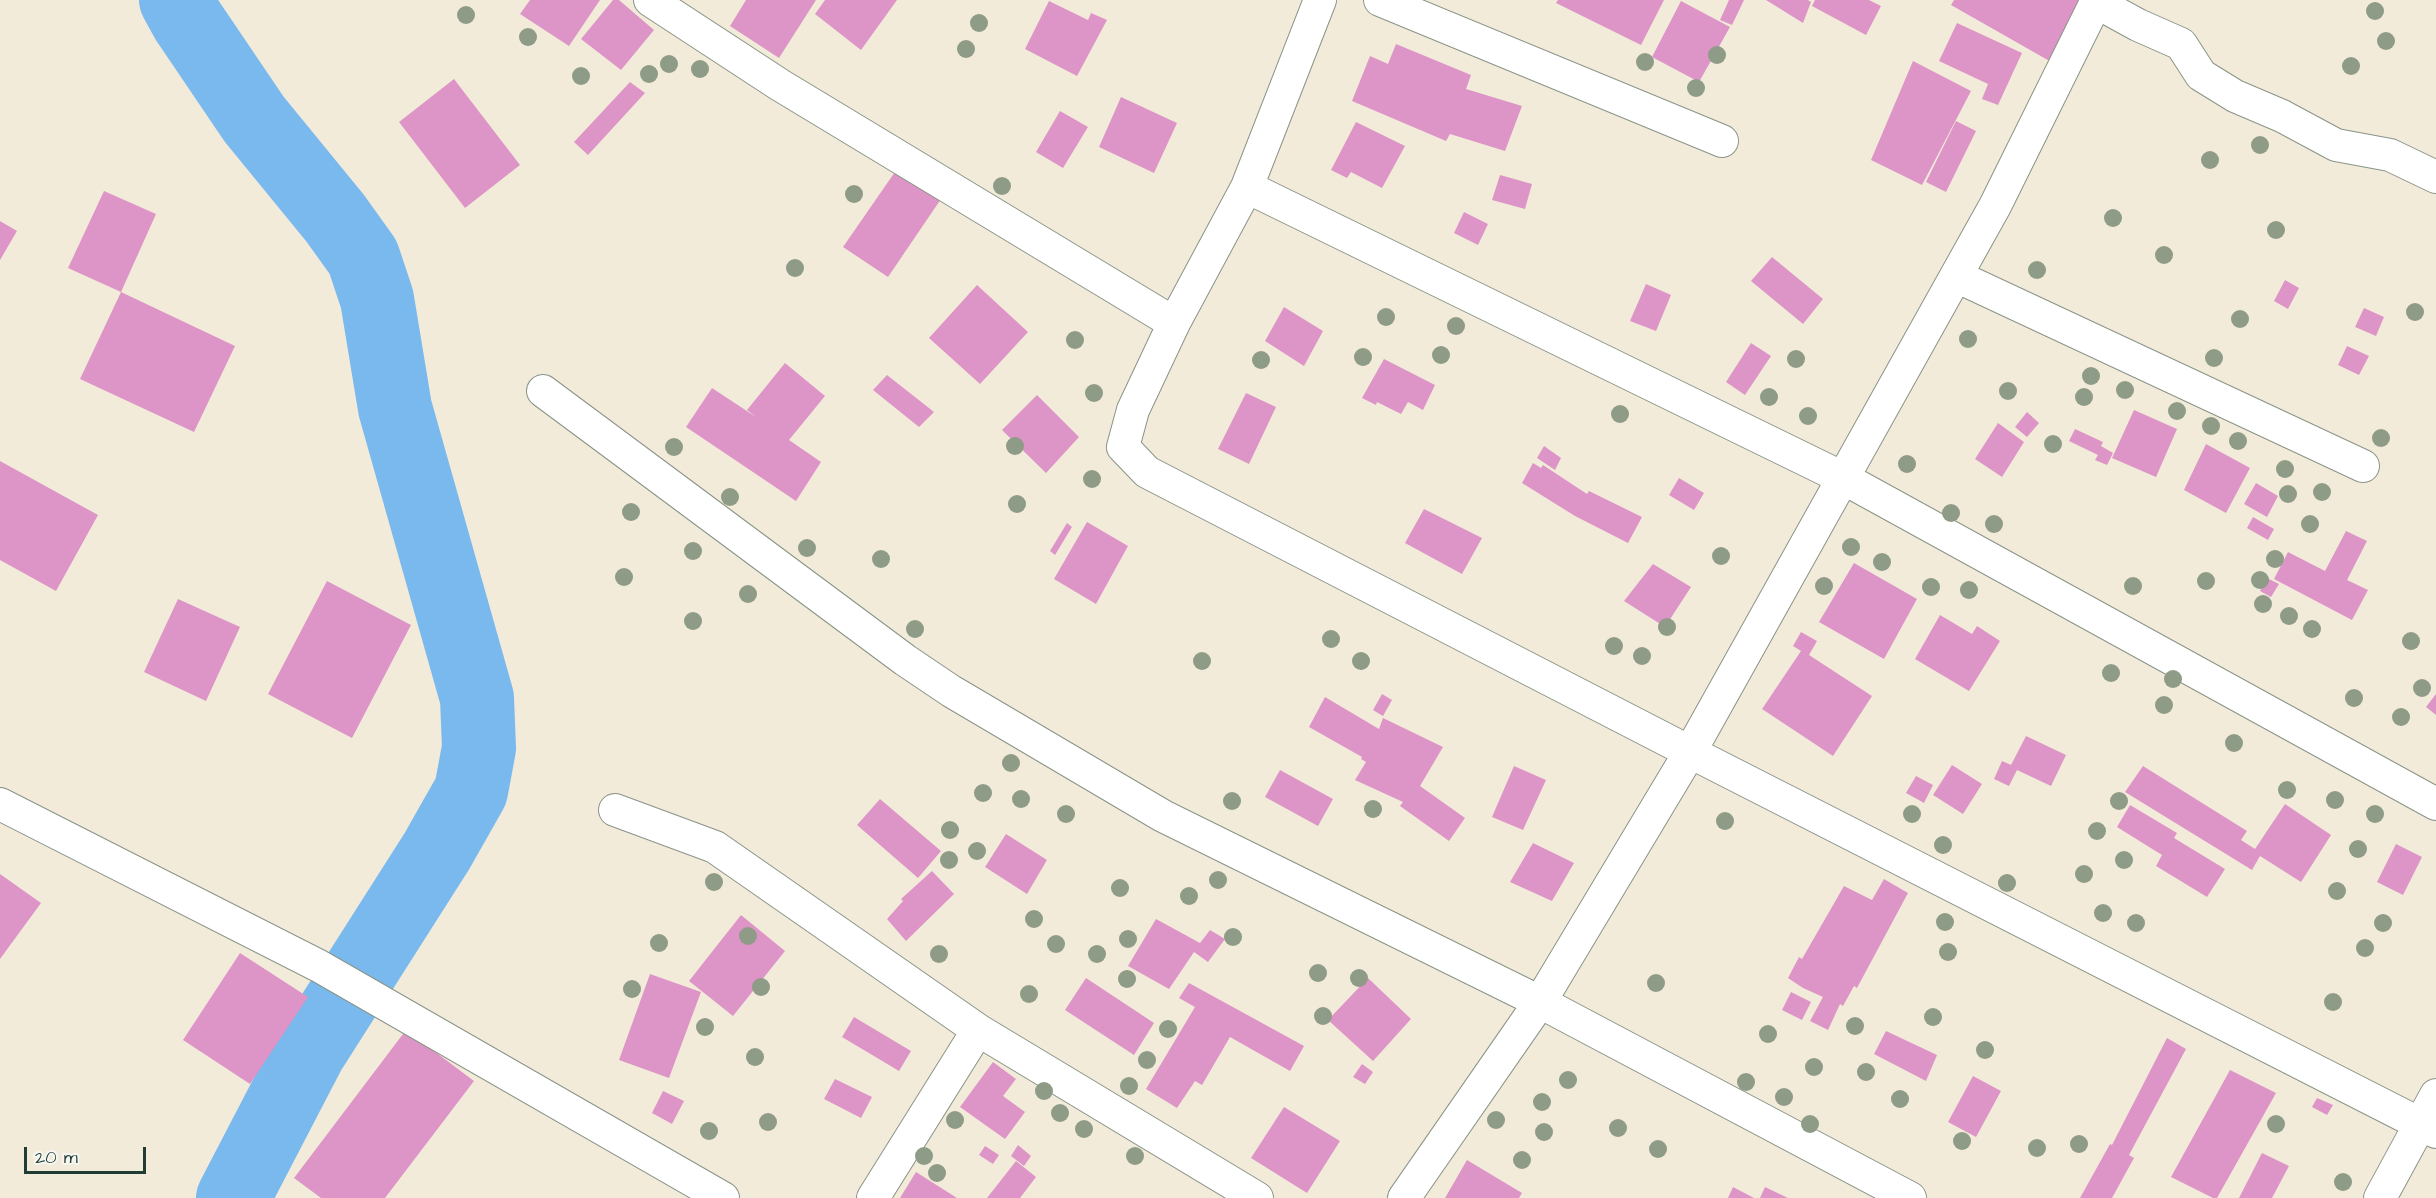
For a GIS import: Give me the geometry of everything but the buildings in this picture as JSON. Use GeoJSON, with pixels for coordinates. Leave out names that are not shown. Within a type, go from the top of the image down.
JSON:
{"type":"FeatureCollection","features":[{"type":"Feature","properties":{"kind":"street"},"geometry":{"type":"LineString","coordinates":[[650,0],[780,85],[1174,323]]}},
{"type":"Feature","properties":{"kind":"street"},"geometry":{"type":"LineString","coordinates":[[1320,0],[1246,187],[1174,323],[1133,410],[1123,447],[1147,472],[2428,1128]]}},
{"type":"Feature","properties":{"kind":"street"},"geometry":{"type":"LineString","coordinates":[[1380,0],[1722,141]]}},
{"type":"Feature","properties":{"kind":"street"},"geometry":{"type":"LineString","coordinates":[[1404,1198],[1540,1002],[1690,752],[1995,206],[2096,1],[2138,25],[2181,44],[2201,75],[2235,96],[2282,116],[2336,145],[2390,154],[2436,177]]}},
{"type":"Feature","properties":{"kind":"street"},"geometry":{"type":"LineString","coordinates":[[1246,187],[1843,478],[2436,804]]}},
{"type":"Feature","properties":{"kind":"street"},"geometry":{"type":"LineString","coordinates":[[1956,276],[2363,466]]}},
{"type":"Feature","properties":{"kind":"street"},"geometry":{"type":"LineString","coordinates":[[543,392],[904,660],[951,691],[1163,816],[1540,1002],[1910,1198]]}},
{"type":"Feature","properties":{"kind":"street"},"geometry":{"type":"LineString","coordinates":[[0,804],[320,966],[723,1198]]}},
{"type":"Feature","properties":{"kind":"street"},"geometry":{"type":"LineString","coordinates":[[615,810],[715,847],[978,1029],[1257,1198]]}},
{"type":"Feature","properties":{"kind":"street"},"geometry":{"type":"LineString","coordinates":[[873,1198],[978,1029]]}},
{"type":"Feature","properties":{"kind":"street"},"geometry":{"type":"LineString","coordinates":[[2380,1198],[2428,1128],[2436,1095]]}},
{"type":"Feature","properties":{"kind":"waterway"},"geometry":{"type":"LineString","coordinates":[[176,0],[254,119],[335,218],[363,257],[377,299],[395,408],[477,698],[479,748],[471,791],[437,851],[309,1052],[233,1198]]}}]}
